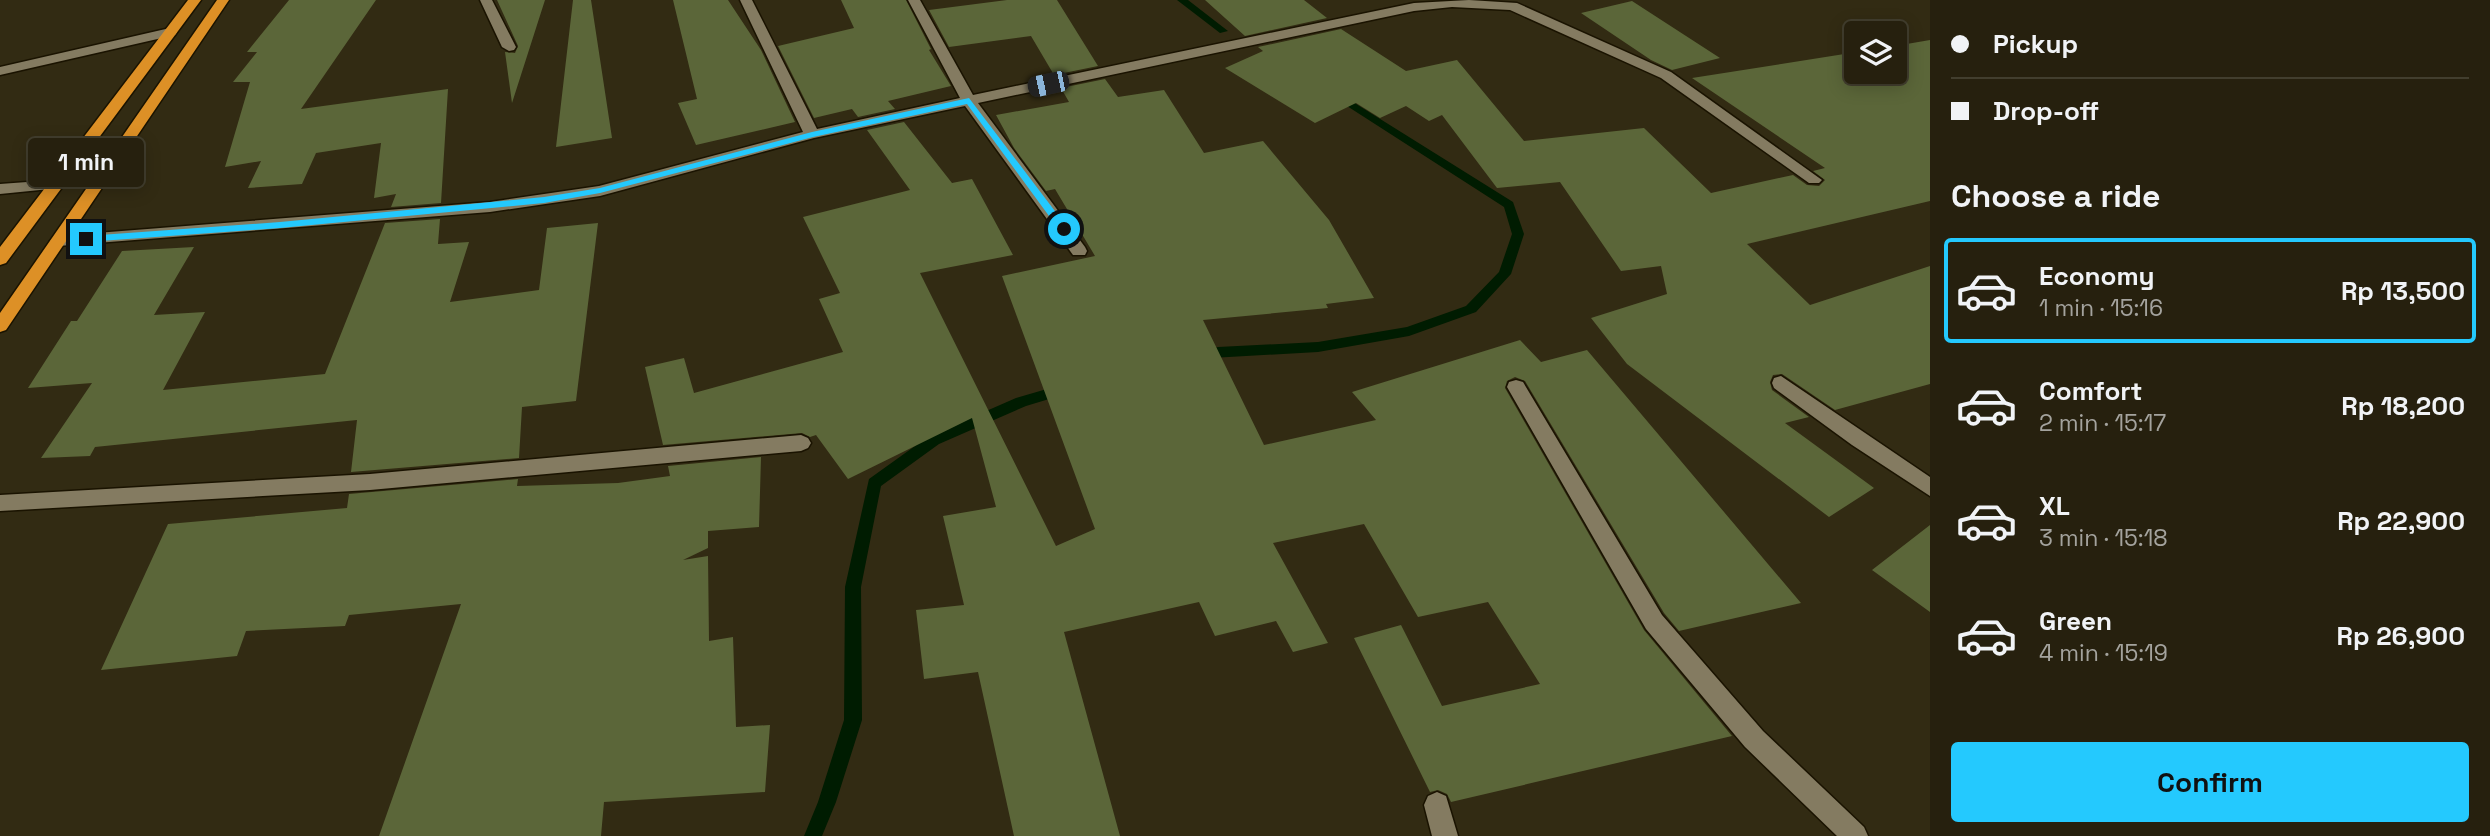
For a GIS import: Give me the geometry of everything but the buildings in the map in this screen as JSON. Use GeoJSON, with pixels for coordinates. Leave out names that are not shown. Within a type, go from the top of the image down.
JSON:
{"type":"FeatureCollection","features":[{"type":"Feature","properties":{"kind":"highway"},"geometry":{"type":"LineString","coordinates":[[0,259],[195,0]]}},
{"type":"Feature","properties":{"kind":"highway"},"geometry":{"type":"LineString","coordinates":[[0,326],[223,0]]}},
{"type":"Feature","properties":{"kind":"street"},"geometry":{"type":"LineString","coordinates":[[486,0],[509,47]]}},
{"type":"Feature","properties":{"kind":"street"},"geometry":{"type":"LineString","coordinates":[[746,0],[812,134]]}},
{"type":"Feature","properties":{"kind":"street"},"geometry":{"type":"LineString","coordinates":[[914,0],[969,101],[1080,251]]}},
{"type":"Feature","properties":{"kind":"street"},"geometry":{"type":"LineString","coordinates":[[58,241],[280,225],[544,200],[635,182],[812,134],[1414,7],[1452,3],[1512,6],[1666,75],[1814,180]]}},
{"type":"Feature","properties":{"kind":"street"},"geometry":{"type":"LineString","coordinates":[[0,71],[170,32]]}},
{"type":"Feature","properties":{"kind":"street"},"geometry":{"type":"LineString","coordinates":[[0,189],[54,185]]}},
{"type":"Feature","properties":{"kind":"street"},"geometry":{"type":"LineString","coordinates":[[1781,383],[1858,440],[1930,488]]}},
{"type":"Feature","properties":{"kind":"street"},"geometry":{"type":"LineString","coordinates":[[1516,387],[1654,622],[1754,739],[1856,836]]}},
{"type":"Feature","properties":{"kind":"street"},"geometry":{"type":"LineString","coordinates":[[0,503],[370,482],[801,443]]}},
{"type":"Feature","properties":{"kind":"street"},"geometry":{"type":"LineString","coordinates":[[1437,805],[1445,836]]}},
{"type":"Feature","properties":{"kind":"waterway"},"geometry":{"type":"LineString","coordinates":[[1182,0],[1223,31]]}},
{"type":"Feature","properties":{"kind":"waterway"},"geometry":{"type":"LineString","coordinates":[[1199,356],[1218,352],[1318,347],[1409,331],[1471,309],[1505,274],[1518,234],[1509,205],[1337,95]]}},
{"type":"Feature","properties":{"kind":"waterway"},"geometry":{"type":"LineString","coordinates":[[813,836],[827,802],[853,720],[853,587],[874,483],[934,440],[1021,402],[1064,389]]}},
{"type":"Feature","properties":{"kind":"route"},"geometry":{"type":"LineString","coordinates":[[86,239],[280,225],[544,200],[600,191],[812,134],[969,101],[1064,229]]}}]}
